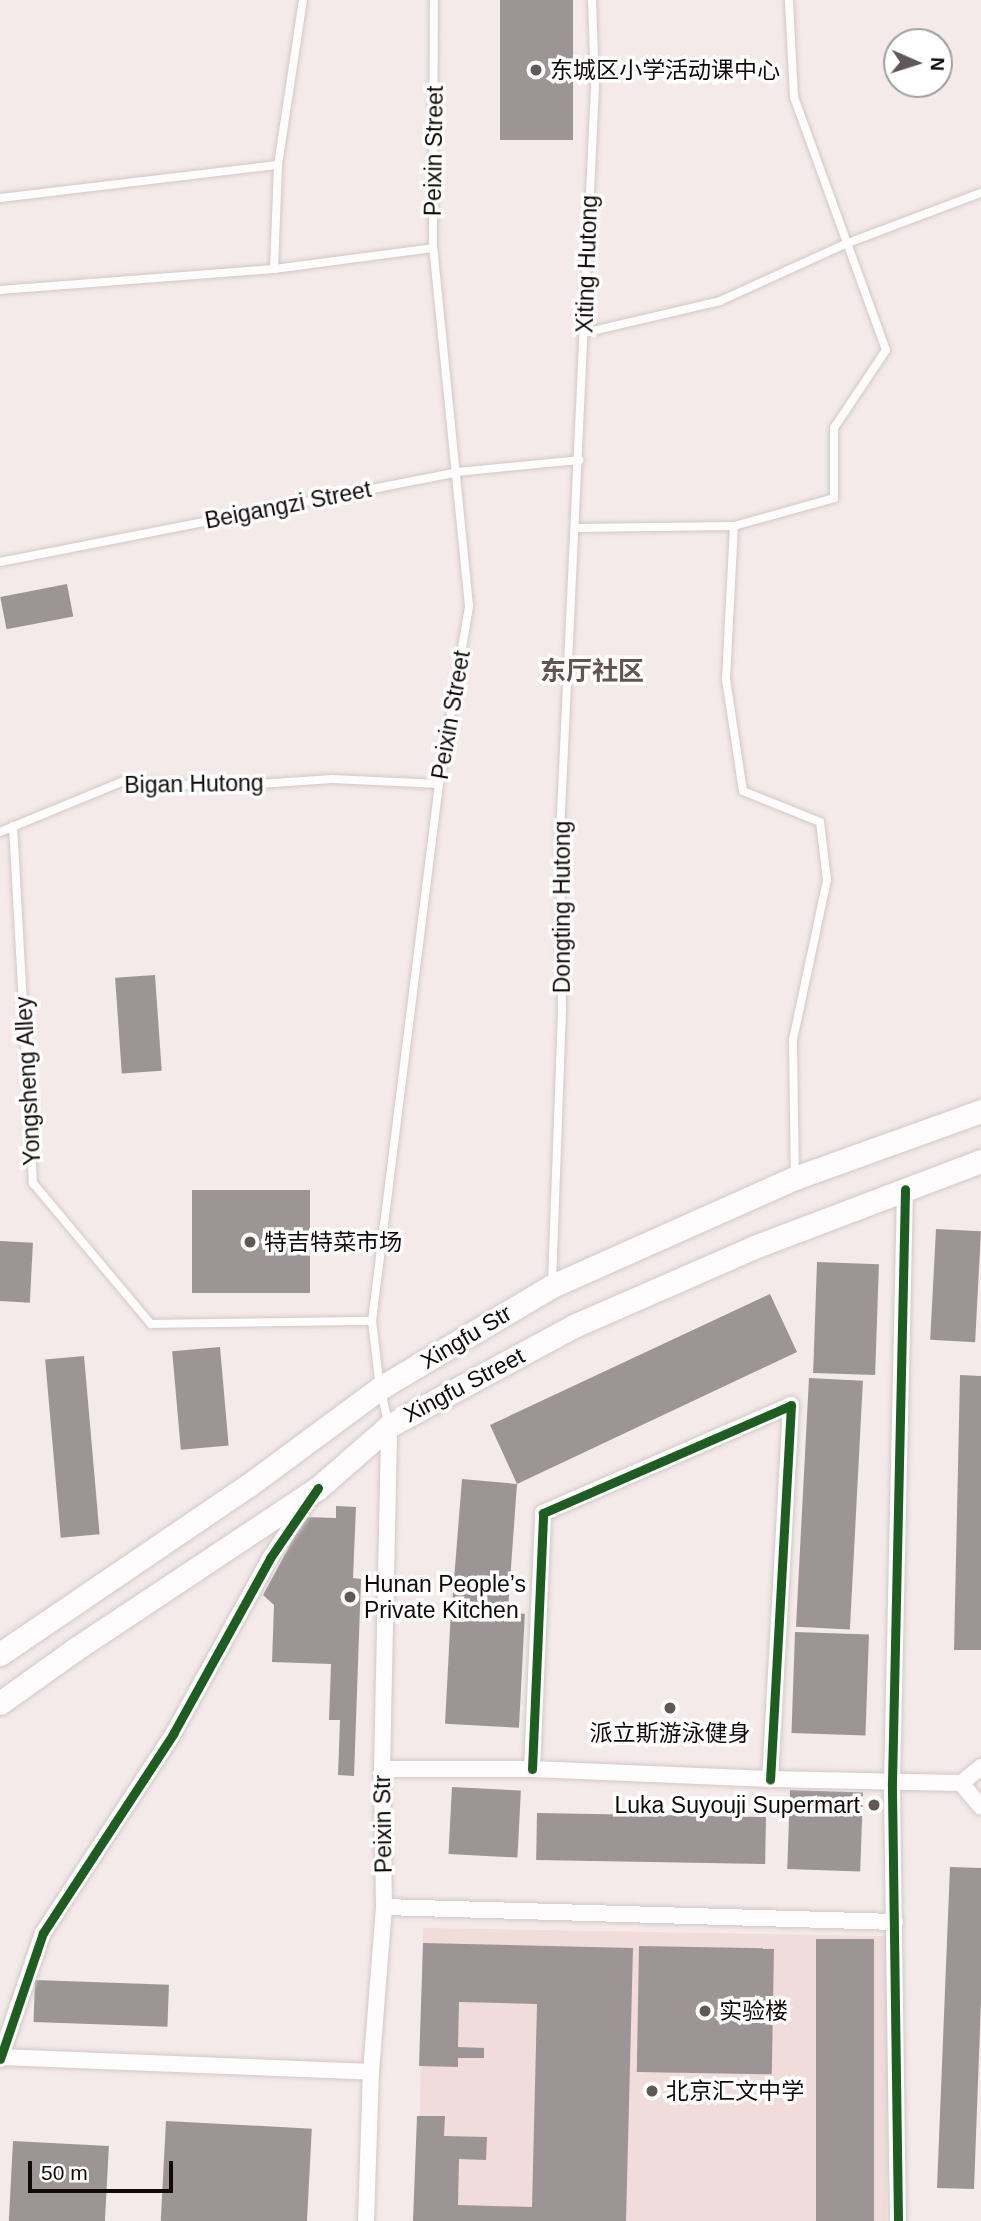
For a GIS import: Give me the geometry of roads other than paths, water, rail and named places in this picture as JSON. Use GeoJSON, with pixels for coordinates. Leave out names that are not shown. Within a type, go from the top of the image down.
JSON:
{"type":"FeatureCollection","features":[{"type":"Feature","properties":{"kind":"main road","name":"Xingfu Str"},"geometry":{"type":"LineString","coordinates":[[0,1654],[249,1485],[380,1388],[552,1286],[795,1178],[981,1111]]}},
{"type":"Feature","properties":{"kind":"main road","name":"Xingfu Street"},"geometry":{"type":"LineString","coordinates":[[0,1703],[74,1650],[318,1488],[389,1426],[576,1325],[757,1246],[981,1161]]}},
{"type":"Feature","properties":{"kind":"street"},"geometry":{"type":"LineString","coordinates":[[898,2221],[892,1782],[905,1189]]}},
{"type":"Feature","properties":{"kind":"street"},"geometry":{"type":"LineString","coordinates":[[532,1769],[542,1513],[791,1405],[770,1779]]}},
{"type":"Feature","properties":{"kind":"street","name":"Peixin Str"},"geometry":{"type":"LineString","coordinates":[[366,2221],[372,2072],[384,1908],[382,1769],[389,1426]]}},
{"type":"Feature","properties":{"kind":"street"},"geometry":{"type":"LineString","coordinates":[[318,1488],[270,1558],[173,1734],[43,1933],[1,2058],[372,2072]]}},
{"type":"Feature","properties":{"kind":"street"},"geometry":{"type":"LineString","coordinates":[[382,1769],[532,1769],[770,1779],[961,1783],[981,1767]]}},
{"type":"Feature","properties":{"kind":"street"},"geometry":{"type":"LineString","coordinates":[[961,1783],[981,1807]]}},
{"type":"Feature","properties":{"kind":"street"},"geometry":{"type":"LineString","coordinates":[[384,1908],[895,1922]]}},
{"type":"Feature","properties":{"kind":"lane"},"geometry":{"type":"LineString","coordinates":[[274,269],[278,165],[303,0]]}},
{"type":"Feature","properties":{"kind":"lane","name":"Peixin Street"},"geometry":{"type":"LineString","coordinates":[[389,1426],[380,1388],[372,1321],[439,783],[469,606],[433,248],[434,0]]}},
{"type":"Feature","properties":{"kind":"lane","name":"Xiting Hutong"},"geometry":{"type":"LineString","coordinates":[[576,527],[595,85],[592,0]]}},
{"type":"Feature","properties":{"kind":"lane"},"geometry":{"type":"LineString","coordinates":[[576,527],[734,526],[834,498],[834,428],[886,350],[845,244],[794,97],[789,0]]}},
{"type":"Feature","properties":{"kind":"lane"},"geometry":{"type":"LineString","coordinates":[[0,198],[278,165]]}},
{"type":"Feature","properties":{"kind":"lane"},"geometry":{"type":"LineString","coordinates":[[584,332],[720,301],[845,244],[981,194]]}},
{"type":"Feature","properties":{"kind":"lane"},"geometry":{"type":"LineString","coordinates":[[0,290],[274,269],[433,248]]}},
{"type":"Feature","properties":{"kind":"lane","name":"Beigangzi Street"},"geometry":{"type":"LineString","coordinates":[[0,562],[457,472],[579,460]]}},
{"type":"Feature","properties":{"kind":"lane"},"geometry":{"type":"LineString","coordinates":[[734,526],[726,679],[743,791],[820,822],[827,880],[793,1040],[795,1178]]}},
{"type":"Feature","properties":{"kind":"lane","name":"Dongting Hutong"},"geometry":{"type":"LineString","coordinates":[[552,1286],[562,1010],[560,834],[576,527]]}},
{"type":"Feature","properties":{"kind":"lane","name":"Bigan Hutong"},"geometry":{"type":"LineString","coordinates":[[0,832],[124,781],[215,788],[332,779],[439,783]]}},
{"type":"Feature","properties":{"kind":"lane","name":"Yongsheng Alley"},"geometry":{"type":"LineString","coordinates":[[13,826],[33,1183],[151,1324],[372,1321]]}},
{"type":"Feature","properties":{"kind":"place","name":"东城区小学活动课中心"},"geometry":{"type":"Point","coordinates":[536,70]}},
{"type":"Feature","properties":{"kind":"place","name":"特吉特菜市场"},"geometry":{"type":"Point","coordinates":[250,1242]}},
{"type":"Feature","properties":{"kind":"place","name":"Hunan People’s Private Kitchen"},"geometry":{"type":"Point","coordinates":[350,1597]}},
{"type":"Feature","properties":{"kind":"place","name":"派立斯游泳健身"},"geometry":{"type":"Point","coordinates":[670,1708]}},
{"type":"Feature","properties":{"kind":"place","name":"Luka Suyouji Supermart"},"geometry":{"type":"Point","coordinates":[874,1805]}},
{"type":"Feature","properties":{"kind":"place","name":"实验楼"},"geometry":{"type":"Point","coordinates":[705,2011]}},
{"type":"Feature","properties":{"kind":"place","name":"北京汇文中学"},"geometry":{"type":"Point","coordinates":[652,2091]}},
{"type":"Feature","properties":{"kind":"district","name":"东厅社区"},"geometry":{"type":"Point","coordinates":[592,672]}}]}
